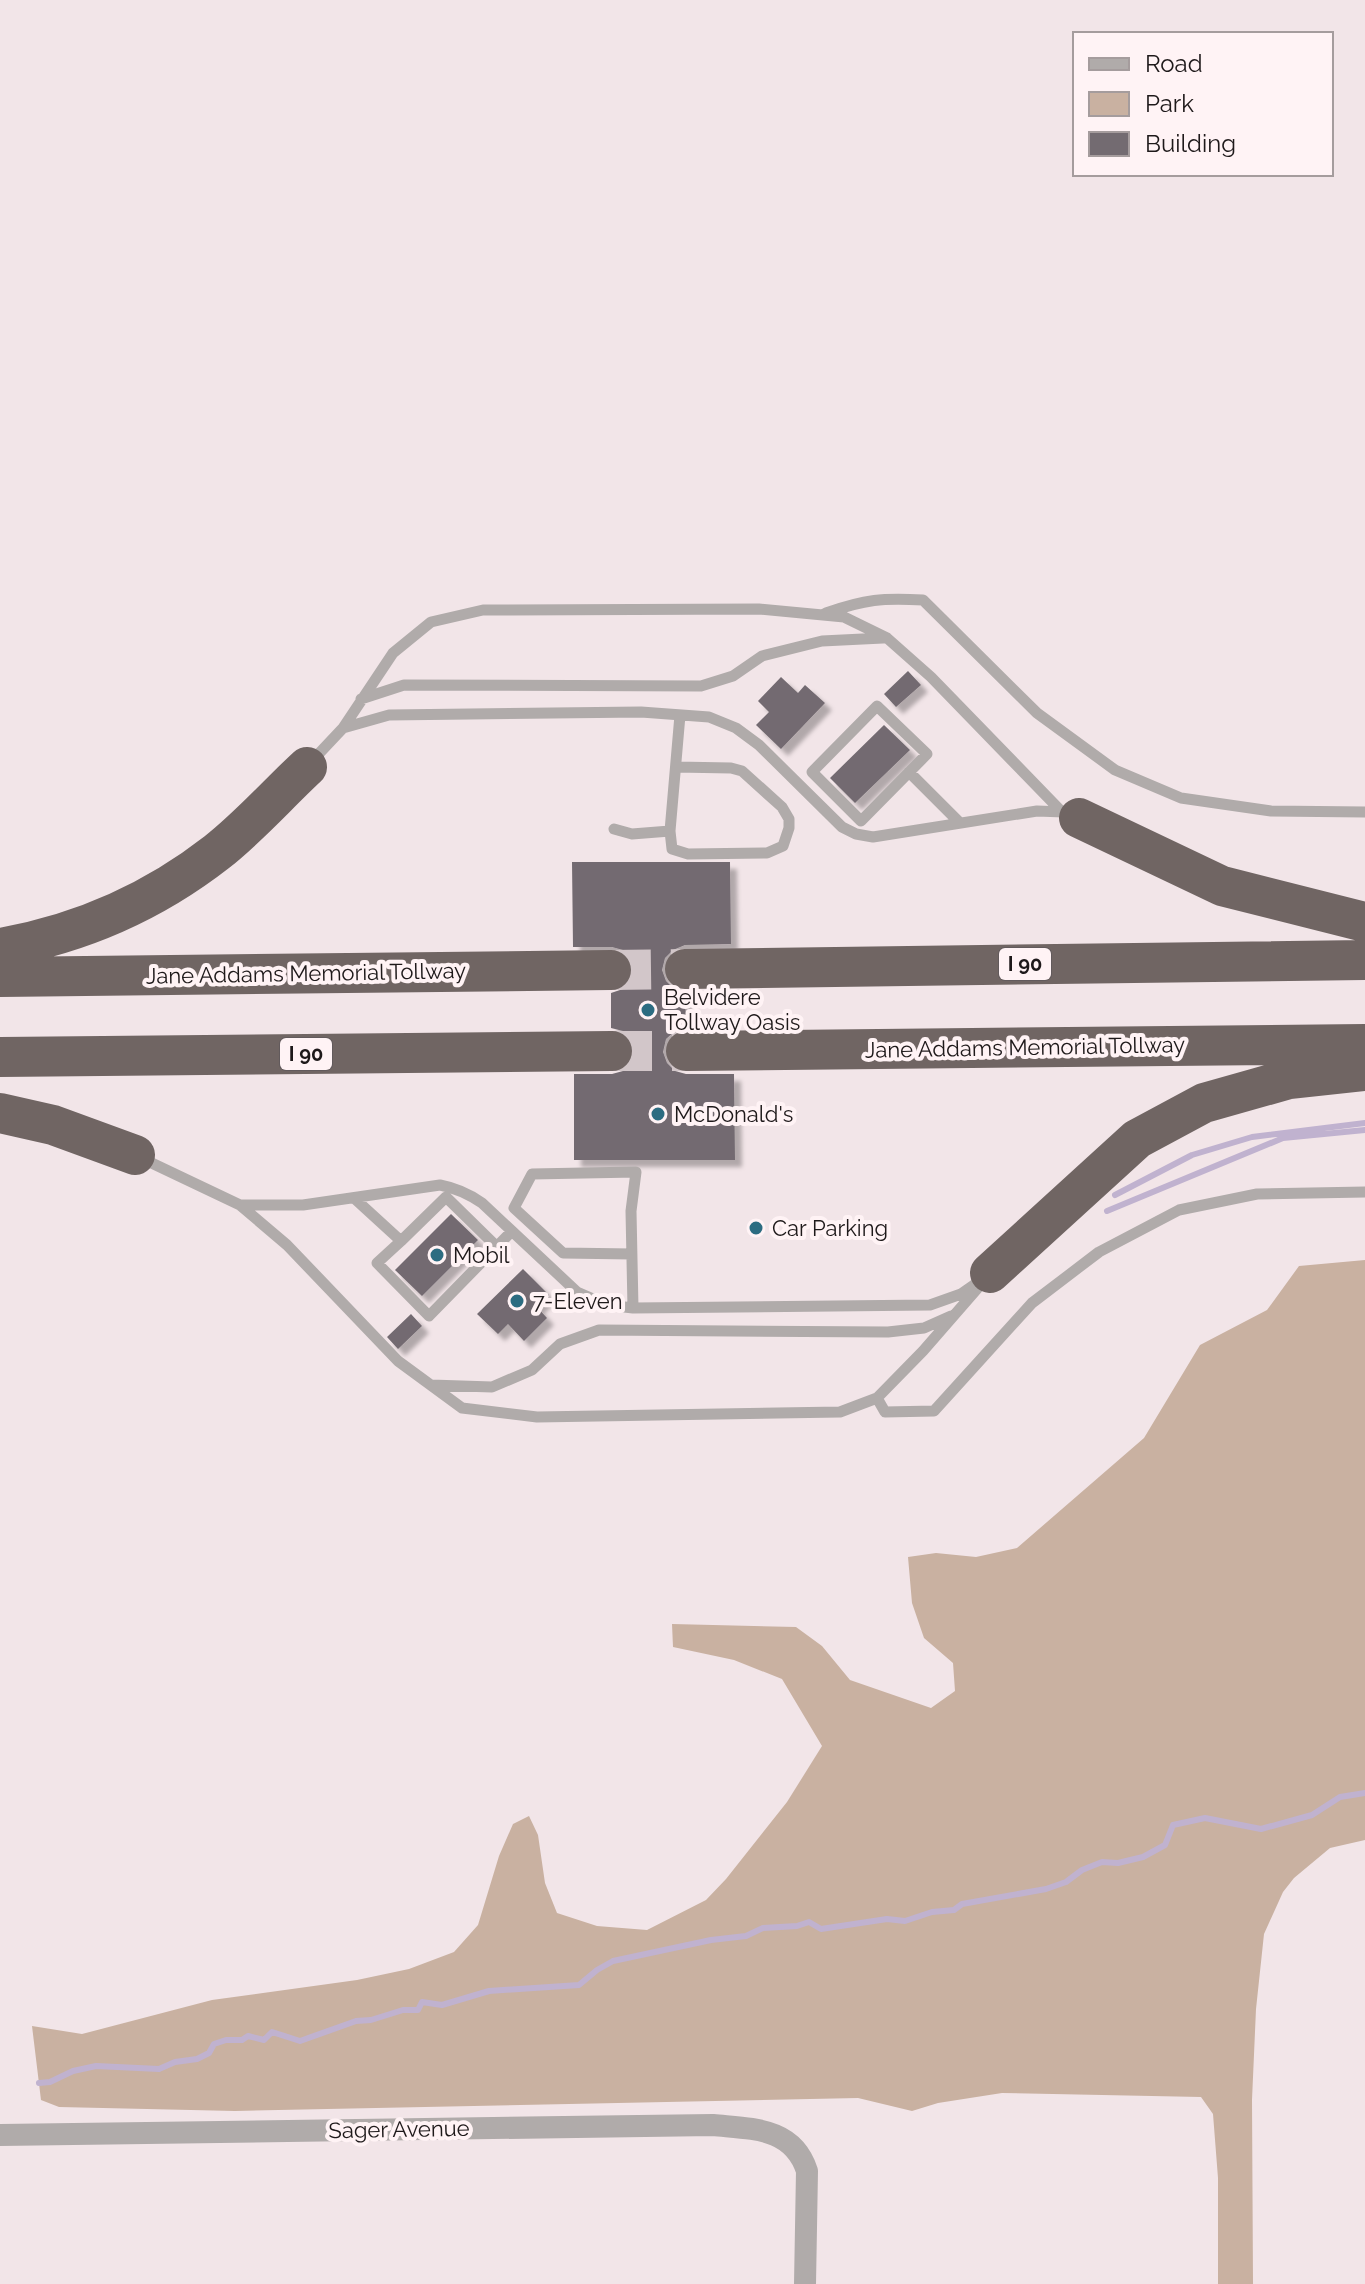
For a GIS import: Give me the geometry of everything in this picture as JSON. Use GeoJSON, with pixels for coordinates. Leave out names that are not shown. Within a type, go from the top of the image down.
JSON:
{"type":"FeatureCollection","features":[{"type":"Feature","properties":{"kind":"highway"},"geometry":{"type":"LineString","coordinates":[[0,948],[82,929],[151,898],[219,851],[307,767]]}},
{"type":"Feature","properties":{"kind":"highway"},"geometry":{"type":"LineString","coordinates":[[1070,814],[1222,886],[1365,922]]}},
{"type":"Feature","properties":{"kind":"highway","name":"I 90"},"geometry":{"type":"LineString","coordinates":[[685,969],[1365,960]]}},
{"type":"Feature","properties":{"kind":"highway","name":"Jane Addams Memorial Tollway"},"geometry":{"type":"LineString","coordinates":[[0,977],[611,970]]}},
{"type":"Feature","properties":{"kind":"highway","name":"Jane Addams Memorial Tollway"},"geometry":{"type":"LineString","coordinates":[[686,1051],[1365,1044]]}},
{"type":"Feature","properties":{"kind":"highway","name":"I 90"},"geometry":{"type":"LineString","coordinates":[[0,1057],[612,1051]]}},
{"type":"Feature","properties":{"kind":"highway"},"geometry":{"type":"LineString","coordinates":[[990,1273],[1137,1139],[1204,1103],[1289,1079],[1365,1071]]}},
{"type":"Feature","properties":{"kind":"highway"},"geometry":{"type":"LineString","coordinates":[[0,1113],[53,1125],[135,1155]]}},
{"type":"Feature","properties":{"kind":"street","name":"Sager Avenue"},"geometry":{"type":"LineString","coordinates":[[0,2135],[713,2125],[762,2129],[793,2146],[802,2156],[807,2171],[805,2284]]}},
{"type":"Feature","properties":{"kind":"lane"},"geometry":{"type":"LineString","coordinates":[[822,614],[862,600],[923,600],[1037,713],[1115,770],[1181,798],[1271,811],[1365,812]]}},
{"type":"Feature","properties":{"kind":"lane"},"geometry":{"type":"LineString","coordinates":[[307,767],[343,728],[393,653],[431,622],[483,610],[759,609],[844,617],[887,638],[1070,814]]}},
{"type":"Feature","properties":{"kind":"lane"},"geometry":{"type":"LineString","coordinates":[[361,699],[404,685],[701,686],[733,676],[762,656],[822,641],[887,638]]}},
{"type":"Feature","properties":{"kind":"lane"},"geometry":{"type":"LineString","coordinates":[[799,785],[877,706],[927,754],[861,821],[812,772]]}},
{"type":"Feature","properties":{"kind":"lane"},"geometry":{"type":"LineString","coordinates":[[343,728],[389,715],[641,712],[709,717],[736,728],[759,745],[842,827],[856,834],[873,837],[1037,811],[1070,814]]}},
{"type":"Feature","properties":{"kind":"lane"},"geometry":{"type":"LineString","coordinates":[[676,767],[742,771],[782,807],[789,819],[783,846],[775,851],[755,854],[679,853],[672,849],[670,831],[680,715]]}},
{"type":"Feature","properties":{"kind":"lane"},"geometry":{"type":"LineString","coordinates":[[909,772],[959,822]]}},
{"type":"Feature","properties":{"kind":"lane"},"geometry":{"type":"LineString","coordinates":[[614,829],[632,834],[670,831]]}},
{"type":"Feature","properties":{"kind":"lane"},"geometry":{"type":"LineString","coordinates":[[135,1155],[240,1205],[287,1245],[398,1361],[462,1408],[537,1417],[840,1412],[877,1398],[923,1351],[990,1273]]}},
{"type":"Feature","properties":{"kind":"lane"},"geometry":{"type":"LineString","coordinates":[[632,1254],[563,1253],[514,1208],[532,1174],[636,1172],[631,1211],[632,1254],[633,1308]]}},
{"type":"Feature","properties":{"kind":"lane"},"geometry":{"type":"LineString","coordinates":[[240,1205],[303,1205],[440,1185],[452,1187],[482,1203],[577,1292],[607,1305],[633,1308],[930,1305],[961,1294],[990,1273]]}},
{"type":"Feature","properties":{"kind":"lane"},"geometry":{"type":"LineString","coordinates":[[877,1398],[885,1412],[934,1411],[1032,1303],[1099,1252],[1179,1210],[1257,1194],[1365,1192]]}},
{"type":"Feature","properties":{"kind":"lane"},"geometry":{"type":"LineString","coordinates":[[497,1247],[446,1197],[377,1263],[429,1316],[497,1247],[512,1231]]}},
{"type":"Feature","properties":{"kind":"lane"},"geometry":{"type":"LineString","coordinates":[[354,1198],[401,1241]]}},
{"type":"Feature","properties":{"kind":"lane"},"geometry":{"type":"LineString","coordinates":[[431,1385],[492,1387],[532,1370],[560,1344],[599,1330],[888,1332],[924,1328],[955,1315]]}},
{"type":"Feature","properties":{"kind":"green space"},"geometry":{"type":"Polygon","coordinates":[[[1365,1260],[1365,1840],[1330,1848],[1294,1878],[1283,1892],[1264,1934],[1256,2009],[1252,2100],[1253,2284],[1218,2284],[1218,2178],[1213,2114],[1201,2097],[1002,2093],[938,2103],[912,2111],[858,2098],[235,2111],[59,2107],[41,2100],[32,2026],[82,2034],[212,2000],[357,1980],[409,1969],[454,1952],[478,1925],[499,1856],[513,1824],[529,1816],[538,1835],[545,1883],[557,1913],[597,1926],[647,1930],[706,1900],[787,1802],[822,1746],[782,1679],[734,1660],[673,1647],[672,1624],[796,1627],[822,1646],[850,1680],[931,1708],[955,1691],[953,1663],[924,1638],[912,1603],[908,1557],[936,1553],[976,1557],[1017,1548],[1144,1438],[1200,1345],[1267,1310],[1299,1266],[1365,1260]]]}},
{"type":"Feature","properties":{"kind":"building"},"geometry":{"type":"Polygon","coordinates":[[[908,671],[921,685],[896,707],[884,694],[908,671]]]}},
{"type":"Feature","properties":{"kind":"building"},"geometry":{"type":"Polygon","coordinates":[[[781,677],[798,693],[805,685],[825,703],[781,749],[756,725],[769,712],[758,701],[781,677]]]}},
{"type":"Feature","properties":{"kind":"building"},"geometry":{"type":"Polygon","coordinates":[[[884,725],[910,750],[855,803],[830,778],[884,725]]]}},
{"type":"Feature","properties":{"kind":"building","name":"Belvidere Tollway Oasis"},"geometry":{"type":"Polygon","coordinates":[[[572,862],[730,862],[731,944],[685,945],[665,958],[662,970],[666,981],[674,989],[685,992],[686,1028],[675,1031],[666,1039],[663,1052],[667,1063],[675,1071],[686,1074],[734,1074],[735,1160],[574,1160],[574,1074],[623,1071],[632,1063],[635,1052],[631,1039],[623,1031],[611,1028],[611,993],[623,989],[631,981],[634,969],[630,958],[623,950],[612,947],[573,947],[572,862]]]}},
{"type":"Feature","properties":{"kind":"building","name":"Mobil"},"geometry":{"type":"Polygon","coordinates":[[[451,1214],[478,1240],[422,1296],[395,1270],[451,1214]]]}},
{"type":"Feature","properties":{"kind":"building","name":"7-Eleven"},"geometry":{"type":"Polygon","coordinates":[[[523,1269],[549,1295],[537,1307],[547,1318],[524,1341],[508,1324],[498,1334],[477,1314],[523,1269]]]}},
{"type":"Feature","properties":{"kind":"building","name":"Mobil"},"geometry":{"type":"Polygon","coordinates":[[[411,1314],[422,1326],[398,1349],[387,1337],[411,1314]]]}},
{"type":"Feature","properties":{"kind":"waterway"},"geometry":{"type":"LineString","coordinates":[[1115,1195],[1192,1155],[1252,1137],[1365,1123]]}},
{"type":"Feature","properties":{"kind":"waterway"},"geometry":{"type":"LineString","coordinates":[[1107,1211],[1283,1138],[1365,1130]]}},
{"type":"Feature","properties":{"kind":"waterway"},"geometry":{"type":"LineString","coordinates":[[39,2083],[96,2066],[159,2069],[175,2062],[197,2059],[209,2053],[214,2044],[226,2040],[242,2040],[248,2036],[264,2040],[272,2032],[300,2041],[356,2021],[371,2020],[403,2010],[418,2010],[422,2002],[442,2005],[489,1991],[579,1985],[613,1961],[711,1940],[746,1936],[763,1928],[797,1926],[809,1922],[821,1929],[887,1919],[905,1921],[932,1912],[954,1910],[962,1904],[1046,1889],[1102,1862],[1118,1863],[1143,1857],[1165,1845],[1173,1825],[1205,1818],[1261,1829],[1312,1815],[1340,1797],[1365,1793]]}},
{"type":"Feature","properties":{"kind":"tunnel"},"geometry":{"type":"LineString","coordinates":[[611,970],[685,969]]}},
{"type":"Feature","properties":{"kind":"tunnel"},"geometry":{"type":"LineString","coordinates":[[612,1051],[686,1051]]}},
{"type":"Feature","properties":{"kind":"place","name":"Belvidere Tollway Oasis"},"geometry":{"type":"Point","coordinates":[648,1010]}},
{"type":"Feature","properties":{"kind":"place","name":"McDonald's"},"geometry":{"type":"Point","coordinates":[658,1114]}},
{"type":"Feature","properties":{"kind":"place","name":"Car Parking"},"geometry":{"type":"Point","coordinates":[756,1228]}},
{"type":"Feature","properties":{"kind":"place","name":"Mobil"},"geometry":{"type":"Point","coordinates":[437,1255]}},
{"type":"Feature","properties":{"kind":"place","name":"7-Eleven"},"geometry":{"type":"Point","coordinates":[517,1301]}}]}
